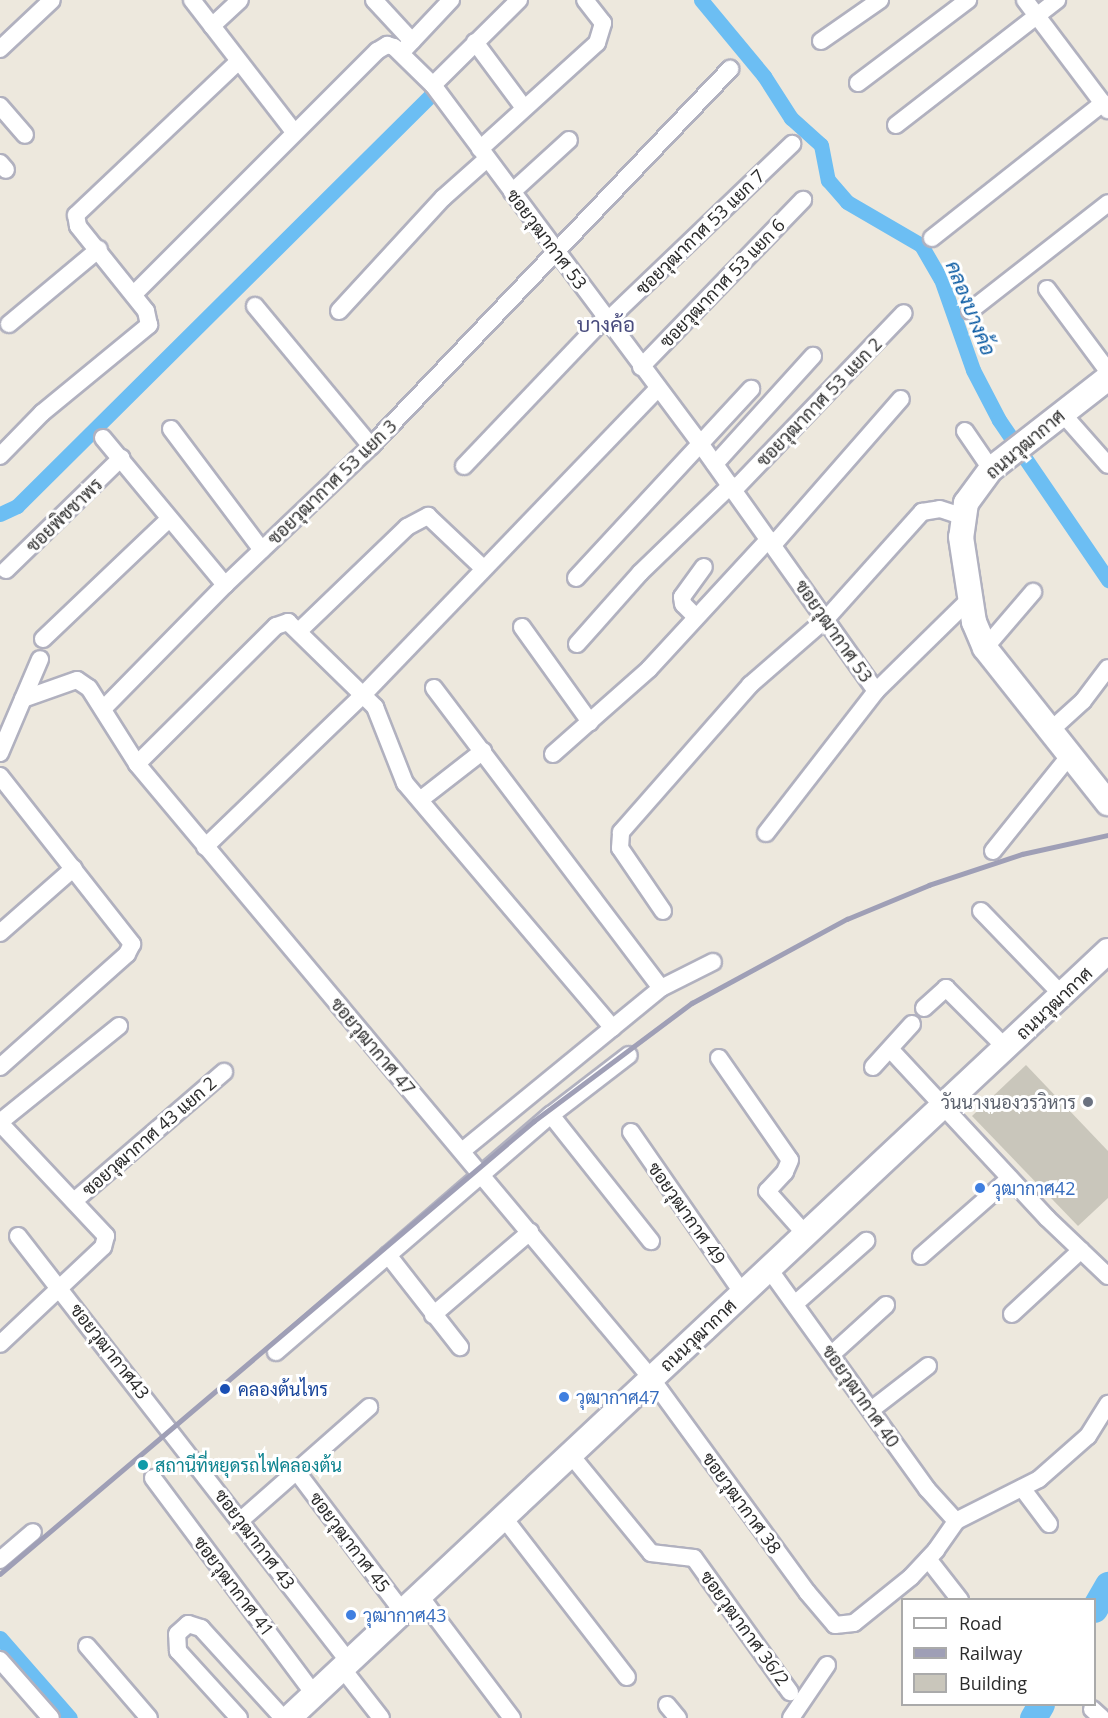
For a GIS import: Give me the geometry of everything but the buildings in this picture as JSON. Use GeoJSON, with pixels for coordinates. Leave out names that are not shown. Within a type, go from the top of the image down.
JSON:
{"type":"FeatureCollection","features":[{"type":"Feature","properties":{"kind":"main road","name":"ถนนวุฒากาศ"},"geometry":{"type":"LineString","coordinates":[[961,516],[1007,455],[1108,378]]}},
{"type":"Feature","properties":{"kind":"main road"},"geometry":{"type":"LineString","coordinates":[[961,516],[970,598],[985,648],[1108,802]]}},
{"type":"Feature","properties":{"kind":"main road","name":"ถนนวุฒากาศ"},"geometry":{"type":"LineString","coordinates":[[289,1718],[1108,951]]}},
{"type":"Feature","properties":{"kind":"street"},"geometry":{"type":"LineString","coordinates":[[0,49],[52,0]]}},
{"type":"Feature","properties":{"kind":"street"},"geometry":{"type":"LineString","coordinates":[[192,0],[294,132]]}},
{"type":"Feature","properties":{"kind":"street"},"geometry":{"type":"LineString","coordinates":[[212,26],[240,0]]}},
{"type":"Feature","properties":{"kind":"street","name":"ซอยวุฒากาศ 53"},"geometry":{"type":"LineString","coordinates":[[374,0],[483,154],[733,488],[876,691],[970,598]]}},
{"type":"Feature","properties":{"kind":"street"},"geometry":{"type":"LineString","coordinates":[[433,85],[519,0]]}},
{"type":"Feature","properties":{"kind":"street"},"geometry":{"type":"LineString","coordinates":[[339,311],[524,108],[597,43],[603,23],[585,0]]}},
{"type":"Feature","properties":{"kind":"street"},"geometry":{"type":"LineString","coordinates":[[821,41],[879,0]]}},
{"type":"Feature","properties":{"kind":"street"},"geometry":{"type":"LineString","coordinates":[[858,83],[968,0]]}},
{"type":"Feature","properties":{"kind":"street"},"geometry":{"type":"LineString","coordinates":[[932,238],[1105,107],[1025,0]]}},
{"type":"Feature","properties":{"kind":"street"},"geometry":{"type":"LineString","coordinates":[[896,125],[1057,0]]}},
{"type":"Feature","properties":{"kind":"street"},"geometry":{"type":"LineString","coordinates":[[134,294],[376,51],[387,45],[406,47],[445,2]]}},
{"type":"Feature","properties":{"kind":"street"},"geometry":{"type":"LineString","coordinates":[[475,42],[524,108]]}},
{"type":"Feature","properties":{"kind":"street"},"geometry":{"type":"LineString","coordinates":[[0,456],[42,413],[149,325],[149,317],[134,294],[78,226],[76,214],[238,62]]}},
{"type":"Feature","properties":{"kind":"street","name":"ซอยวุฒากาศ 53 แยก 3"},"geometry":{"type":"LineString","coordinates":[[104,708],[225,585],[371,446],[730,69]]}},
{"type":"Feature","properties":{"kind":"street"},"geometry":{"type":"LineString","coordinates":[[0,106],[25,135]]}},
{"type":"Feature","properties":{"kind":"street"},"geometry":{"type":"LineString","coordinates":[[512,192],[569,140]]}},
{"type":"Feature","properties":{"kind":"street","name":"ซอยวุฒากาศ 53 แยก 7"},"geometry":{"type":"LineString","coordinates":[[464,466],[607,319],[792,144]]}},
{"type":"Feature","properties":{"kind":"street","name":"ซอยวุฒากาศ 53 แยก 6"},"geometry":{"type":"LineString","coordinates":[[641,367],[803,200]]}},
{"type":"Feature","properties":{"kind":"street"},"geometry":{"type":"LineString","coordinates":[[970,311],[1108,202]]}},
{"type":"Feature","properties":{"kind":"street"},"geometry":{"type":"LineString","coordinates":[[9,324],[99,249]]}},
{"type":"Feature","properties":{"kind":"street"},"geometry":{"type":"LineString","coordinates":[[1047,289],[1108,371]]}},
{"type":"Feature","properties":{"kind":"street"},"geometry":{"type":"LineString","coordinates":[[255,306],[371,446]]}},
{"type":"Feature","properties":{"kind":"street","name":"ซอยวุฒากาศ 53 แยก 2"},"geometry":{"type":"LineString","coordinates":[[577,644],[640,573],[733,488],[904,314]]}},
{"type":"Feature","properties":{"kind":"street","name":"ซอยวุฒากาศ 53 แยก 2"},"geometry":{"type":"LineString","coordinates":[[715,464],[813,356]]}},
{"type":"Feature","properties":{"kind":"street"},"geometry":{"type":"LineString","coordinates":[[205,847],[362,696],[482,567],[658,388]]}},
{"type":"Feature","properties":{"kind":"street"},"geometry":{"type":"LineString","coordinates":[[576,578],[699,442],[751,389]]}},
{"type":"Feature","properties":{"kind":"street"},"geometry":{"type":"LineString","coordinates":[[553,754],[649,669],[696,617],[771,542],[901,399]]}},
{"type":"Feature","properties":{"kind":"street"},"geometry":{"type":"LineString","coordinates":[[1062,413],[1108,465]]}},
{"type":"Feature","properties":{"kind":"street"},"geometry":{"type":"LineString","coordinates":[[171,429],[262,550]]}},
{"type":"Feature","properties":{"kind":"street"},"geometry":{"type":"LineString","coordinates":[[965,430],[1007,455]]}},
{"type":"Feature","properties":{"kind":"street"},"geometry":{"type":"LineString","coordinates":[[103,438],[168,520],[225,585]]}},
{"type":"Feature","properties":{"kind":"street","name":"ซอยพิชชาพร"},"geometry":{"type":"LineString","coordinates":[[6,570],[121,458]]}},
{"type":"Feature","properties":{"kind":"street"},"geometry":{"type":"LineString","coordinates":[[663,911],[620,849],[621,832],[750,686],[826,619],[922,512],[940,509],[961,516]]}},
{"type":"Feature","properties":{"kind":"street"},"geometry":{"type":"LineString","coordinates":[[299,631],[407,527],[428,516],[482,567]]}},
{"type":"Feature","properties":{"kind":"street"},"geometry":{"type":"LineString","coordinates":[[43,639],[168,520]]}},
{"type":"Feature","properties":{"kind":"street"},"geometry":{"type":"LineString","coordinates":[[696,617],[683,604],[682,597],[704,567]]}},
{"type":"Feature","properties":{"kind":"street"},"geometry":{"type":"LineString","coordinates":[[985,648],[1034,592]]}},
{"type":"Feature","properties":{"kind":"street"},"geometry":{"type":"LineString","coordinates":[[137,764],[276,626],[288,622],[380,714],[405,783],[613,1029]]}},
{"type":"Feature","properties":{"kind":"street"},"geometry":{"type":"LineString","coordinates":[[522,627],[590,722]]}},
{"type":"Feature","properties":{"kind":"street"},"geometry":{"type":"LineString","coordinates":[[0,753],[40,659]]}},
{"type":"Feature","properties":{"kind":"street"},"geometry":{"type":"LineString","coordinates":[[1052,730],[1083,701],[1108,668]]}},
{"type":"Feature","properties":{"kind":"street","name":"ซอยวุฒากาศ 47"},"geometry":{"type":"LineString","coordinates":[[23,699],[77,680],[89,687],[137,764],[651,1378]]}},
{"type":"Feature","properties":{"kind":"street"},"geometry":{"type":"LineString","coordinates":[[434,688],[661,988]]}},
{"type":"Feature","properties":{"kind":"street"},"geometry":{"type":"LineString","coordinates":[[766,833],[876,691]]}},
{"type":"Feature","properties":{"kind":"street"},"geometry":{"type":"LineString","coordinates":[[420,800],[483,751]]}},
{"type":"Feature","properties":{"kind":"street"},"geometry":{"type":"LineString","coordinates":[[993,851],[1071,754]]}},
{"type":"Feature","properties":{"kind":"street"},"geometry":{"type":"LineString","coordinates":[[0,776],[132,942],[128,954],[0,1067]]}},
{"type":"Feature","properties":{"kind":"street"},"geometry":{"type":"LineString","coordinates":[[0,933],[74,868]]}},
{"type":"Feature","properties":{"kind":"street"},"geometry":{"type":"LineString","coordinates":[[981,911],[1062,995]]}},
{"type":"Feature","properties":{"kind":"street"},"geometry":{"type":"LineString","coordinates":[[462,1151],[661,988],[713,962]]}},
{"type":"Feature","properties":{"kind":"street"},"geometry":{"type":"LineString","coordinates":[[924,1008],[946,988],[1006,1048]]}},
{"type":"Feature","properties":{"kind":"street"},"geometry":{"type":"LineString","coordinates":[[873,1067],[912,1024]]}},
{"type":"Feature","properties":{"kind":"street"},"geometry":{"type":"LineString","coordinates":[[0,1123],[119,1026]]}},
{"type":"Feature","properties":{"kind":"street"},"geometry":{"type":"LineString","coordinates":[[890,1049],[1011,1178],[1108,1276]]}},
{"type":"Feature","properties":{"kind":"street"},"geometry":{"type":"LineString","coordinates":[[276,1352],[550,1115],[628,1055]]}},
{"type":"Feature","properties":{"kind":"street"},"geometry":{"type":"LineString","coordinates":[[719,1058],[790,1160],[785,1172],[767,1191],[806,1235]]}},
{"type":"Feature","properties":{"kind":"street","name":"ซอยวุฒากาศ 43 แยก 2"},"geometry":{"type":"LineString","coordinates":[[74,1200],[224,1072]]}},
{"type":"Feature","properties":{"kind":"street"},"geometry":{"type":"LineString","coordinates":[[550,1115],[651,1241]]}},
{"type":"Feature","properties":{"kind":"street","name":"ซอยวุฒากาศ43"},"geometry":{"type":"LineString","coordinates":[[0,1123],[106,1236],[103,1247],[0,1344]]}},
{"type":"Feature","properties":{"kind":"street","name":"ซอยวุฒากาศ 49"},"geometry":{"type":"LineString","coordinates":[[631,1132],[743,1294]]}},
{"type":"Feature","properties":{"kind":"street"},"geometry":{"type":"LineString","coordinates":[[921,1256],[1011,1178]]}},
{"type":"Feature","properties":{"kind":"street"},"geometry":{"type":"LineString","coordinates":[[433,1315],[530,1232]]}},
{"type":"Feature","properties":{"kind":"street"},"geometry":{"type":"LineString","coordinates":[[18,1236],[60,1286]]}},
{"type":"Feature","properties":{"kind":"street"},"geometry":{"type":"LineString","coordinates":[[796,1303],[866,1241]]}},
{"type":"Feature","properties":{"kind":"street"},"geometry":{"type":"LineString","coordinates":[[1012,1314],[1081,1250]]}},
{"type":"Feature","properties":{"kind":"street"},"geometry":{"type":"LineString","coordinates":[[388,1255],[460,1347]]}},
{"type":"Feature","properties":{"kind":"street","name":"ซอยวุฒากาศ 40"},"geometry":{"type":"LineString","coordinates":[[769,1269],[796,1303],[927,1489],[956,1521]]}},
{"type":"Feature","properties":{"kind":"street","name":"ซอยวุฒากาศ43"},"geometry":{"type":"LineString","coordinates":[[60,1286],[161,1416]]}},
{"type":"Feature","properties":{"kind":"street"},"geometry":{"type":"LineString","coordinates":[[832,1354],[886,1305]]}},
{"type":"Feature","properties":{"kind":"street"},"geometry":{"type":"LineString","coordinates":[[871,1410],[928,1366]]}},
{"type":"Feature","properties":{"kind":"street","name":"ซอยวุฒากาศ 38"},"geometry":{"type":"LineString","coordinates":[[651,1378],[807,1592],[835,1625],[854,1623],[928,1559]]}},
{"type":"Feature","properties":{"kind":"street"},"geometry":{"type":"LineString","coordinates":[[959,1598],[928,1559],[956,1521],[1039,1479],[1088,1436],[1108,1404]]}},
{"type":"Feature","properties":{"kind":"street"},"geometry":{"type":"LineString","coordinates":[[241,1520],[369,1407]]}},
{"type":"Feature","properties":{"kind":"street","name":"ซอยวุฒากาศ 43"},"geometry":{"type":"LineString","coordinates":[[161,1416],[241,1520],[381,1718]]}},
{"type":"Feature","properties":{"kind":"street","name":"ซอยวุฒากาศ 36/2"},"geometry":{"type":"LineString","coordinates":[[570,1454],[651,1553],[694,1558],[790,1692]]}},
{"type":"Feature","properties":{"kind":"street","name":"ซอยวุฒากาศ 45"},"geometry":{"type":"LineString","coordinates":[[297,1472],[512,1718]]}},
{"type":"Feature","properties":{"kind":"street","name":"ซอยวุฒากาศ 41"},"geometry":{"type":"LineString","coordinates":[[153,1478],[314,1694]]}},
{"type":"Feature","properties":{"kind":"street"},"geometry":{"type":"LineString","coordinates":[[1022,1488],[1048,1524]]}},
{"type":"Feature","properties":{"kind":"street"},"geometry":{"type":"LineString","coordinates":[[504,1518],[627,1677]]}},
{"type":"Feature","properties":{"kind":"street"},"geometry":{"type":"LineString","coordinates":[[0,1560],[33,1532]]}},
{"type":"Feature","properties":{"kind":"street"},"geometry":{"type":"LineString","coordinates":[[239,1718],[178,1651],[177,1634],[188,1624],[201,1628],[283,1718]]}},
{"type":"Feature","properties":{"kind":"street"},"geometry":{"type":"LineString","coordinates":[[87,1646],[149,1718]]}},
{"type":"Feature","properties":{"kind":"street"},"geometry":{"type":"LineString","coordinates":[[0,1660],[51,1718]]}},
{"type":"Feature","properties":{"kind":"street"},"geometry":{"type":"LineString","coordinates":[[798,1715],[827,1665]]}},
{"type":"Feature","properties":{"kind":"waterway","name":"คลองบางค้อ"},"geometry":{"type":"LineString","coordinates":[[701,0],[764,76],[791,118],[821,145],[828,180],[847,202],[921,245],[941,279],[973,370],[999,420],[1108,580]]}},
{"type":"Feature","properties":{"kind":"waterway"},"geometry":{"type":"LineString","coordinates":[[0,514],[17,506],[431,95]]}},
{"type":"Feature","properties":{"kind":"waterway"},"geometry":{"type":"LineString","coordinates":[[1096,1606],[1108,1585]]}},
{"type":"Feature","properties":{"kind":"waterway","name":"คลองต้นไทร"},"geometry":{"type":"LineString","coordinates":[[0,1638],[70,1718]]}},
{"type":"Feature","properties":{"kind":"waterway"},"geometry":{"type":"LineString","coordinates":[[1033,1718],[1040,1706]]}},
{"type":"Feature","properties":{"kind":"railway"},"geometry":{"type":"LineString","coordinates":[[0,1574],[534,1121],[692,1003],[847,919],[929,885],[1022,854],[1108,835]]}},
{"type":"Feature","properties":{"kind":"place","name":"วันนางนองวรวิหาร"},"geometry":{"type":"Point","coordinates":[1088,1102]}},
{"type":"Feature","properties":{"kind":"place","name":"วุฒากาศ42"},"geometry":{"type":"Point","coordinates":[980,1188]}},
{"type":"Feature","properties":{"kind":"place","name":"คลองต้นไทร"},"geometry":{"type":"Point","coordinates":[225,1389]}},
{"type":"Feature","properties":{"kind":"place","name":"วุฒากาศ47"},"geometry":{"type":"Point","coordinates":[564,1397]}},
{"type":"Feature","properties":{"kind":"place","name":"สถานีที่หยุดรถไฟคลองต้น"},"geometry":{"type":"Point","coordinates":[143,1465]}},
{"type":"Feature","properties":{"kind":"place","name":"วุฒากาศ43"},"geometry":{"type":"Point","coordinates":[351,1615]}},
{"type":"Feature","properties":{"kind":"district","name":"บางค้อ"},"geometry":{"type":"Point","coordinates":[606,324]}}]}
